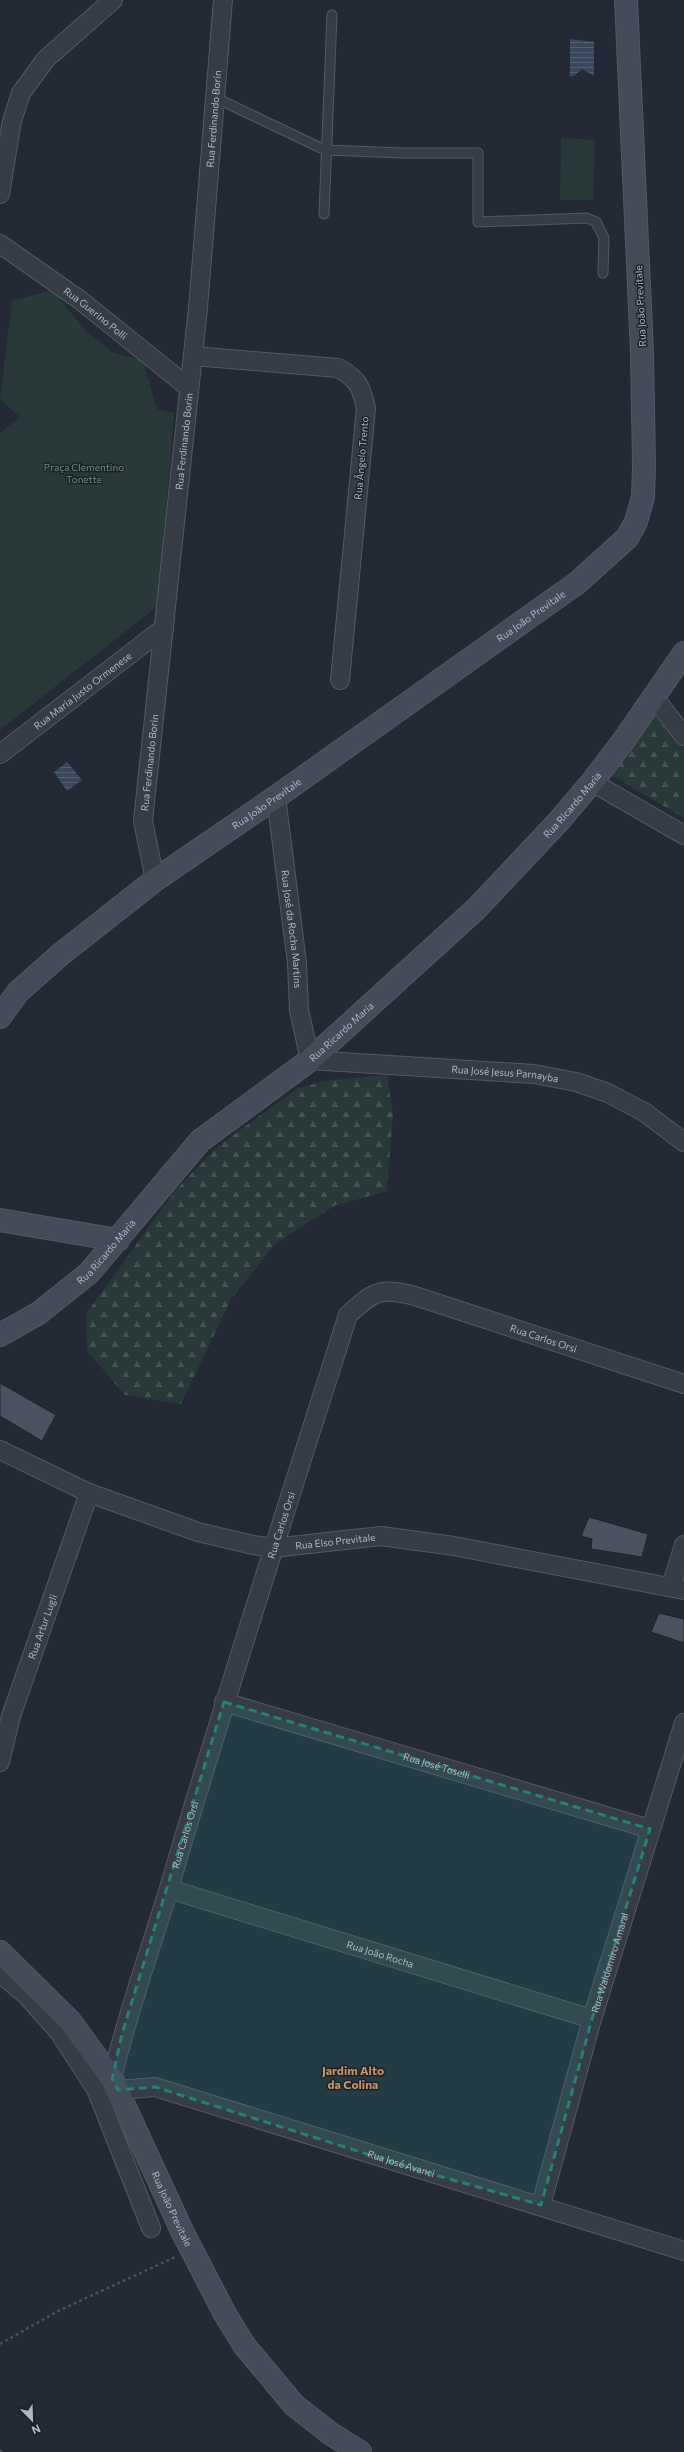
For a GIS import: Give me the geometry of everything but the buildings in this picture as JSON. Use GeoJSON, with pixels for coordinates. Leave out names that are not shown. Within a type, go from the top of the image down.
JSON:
{"type":"FeatureCollection","features":[{"type":"Feature","properties":{"kind":"main road","name":"Rua João Previtale"},"geometry":{"type":"LineString","coordinates":[[1,1015],[18,992],[61,954],[155,880],[276,797],[577,583],[627,538],[636,522],[643,496],[644,466],[642,352],[626,0]]}},
{"type":"Feature","properties":{"kind":"main road","name":"Rua Ricardo Maria"},"geometry":{"type":"LineString","coordinates":[[0,1335],[39,1313],[89,1273],[200,1141],[310,1060],[476,910],[559,821],[592,782],[684,653]]}},
{"type":"Feature","properties":{"kind":"main road"},"geometry":{"type":"LineString","coordinates":[[1,1221],[118,1240]]}},
{"type":"Feature","properties":{"kind":"main road","name":"Rua João Previtale"},"geometry":{"type":"LineString","coordinates":[[0,1952],[70,2020],[115,2085],[191,2249],[225,2314],[244,2345],[294,2406],[331,2434],[360,2452]]}},
{"type":"Feature","properties":{"kind":"street"},"geometry":{"type":"LineString","coordinates":[[0,194],[12,121],[21,93],[46,59],[114,0]]}},
{"type":"Feature","properties":{"kind":"street","name":"Rua Ferdinando Borin"},"geometry":{"type":"LineString","coordinates":[[155,880],[143,821],[192,356],[216,98],[223,0]]}},
{"type":"Feature","properties":{"kind":"street","name":"Rua Guerino Polli"},"geometry":{"type":"LineString","coordinates":[[0,244],[80,300],[188,387]]}},
{"type":"Feature","properties":{"kind":"street","name":"Rua Ângelo Trento"},"geometry":{"type":"LineString","coordinates":[[192,356],[338,368],[354,377],[362,390],[366,408],[340,680]]}},
{"type":"Feature","properties":{"kind":"street","name":"Rua Maria Justo Ormenese"},"geometry":{"type":"LineString","coordinates":[[0,754],[164,628]]}},
{"type":"Feature","properties":{"kind":"street"},"geometry":{"type":"LineString","coordinates":[[654,697],[684,736]]}},
{"type":"Feature","properties":{"kind":"street"},"geometry":{"type":"LineString","coordinates":[[592,782],[684,835]]}},
{"type":"Feature","properties":{"kind":"street","name":"Rua José da Rocha Martins"},"geometry":{"type":"LineString","coordinates":[[276,797],[297,963],[299,1010],[310,1060]]}},
{"type":"Feature","properties":{"kind":"street","name":"Rua José Jesus Parnayba"},"geometry":{"type":"LineString","coordinates":[[310,1060],[534,1074],[576,1082],[608,1092],[644,1112],[684,1142]]}},
{"type":"Feature","properties":{"kind":"street","name":"Rua Carlos Orsi"},"geometry":{"type":"LineString","coordinates":[[115,2085],[122,2034],[169,1889],[224,1702],[348,1315],[369,1296],[392,1290],[415,1296],[684,1384]]}},
{"type":"Feature","properties":{"kind":"street","name":"Rua Elso Previtale"},"geometry":{"type":"LineString","coordinates":[[0,1450],[89,1493],[198,1532],[253,1546],[273,1548],[381,1536],[454,1546],[678,1588]]}},
{"type":"Feature","properties":{"kind":"street","name":"Rua Artur Lugli"},"geometry":{"type":"LineString","coordinates":[[0,1762],[6,1714],[89,1493]]}},
{"type":"Feature","properties":{"kind":"street"},"geometry":{"type":"LineString","coordinates":[[678,1588],[684,1545]]}},
{"type":"Feature","properties":{"kind":"street","name":"Rua José Toselli"},"geometry":{"type":"LineString","coordinates":[[224,1702],[650,1829]]}},
{"type":"Feature","properties":{"kind":"street","name":"Rua Waldomiro Amaral"},"geometry":{"type":"LineString","coordinates":[[542,2205],[592,2019],[684,1723]]}},
{"type":"Feature","properties":{"kind":"street","name":"Rua João Rocha"},"geometry":{"type":"LineString","coordinates":[[169,1889],[592,2019]]}},
{"type":"Feature","properties":{"kind":"street"},"geometry":{"type":"LineString","coordinates":[[0,1973],[27,1996],[60,2032],[96,2089],[151,2228]]}},
{"type":"Feature","properties":{"kind":"street","name":"Rua José Avanci"},"geometry":{"type":"LineString","coordinates":[[115,2085],[155,2087],[412,2168],[542,2205],[684,2251]]}},
{"type":"Feature","properties":{"kind":"lane"},"geometry":{"type":"LineString","coordinates":[[324,214],[325,150],[332,15]]}},
{"type":"Feature","properties":{"kind":"lane"},"geometry":{"type":"LineString","coordinates":[[216,98],[325,150],[404,153],[478,153],[478,222],[587,218],[592,220],[596,222],[601,229],[604,238],[603,273]]}},
{"type":"Feature","properties":{"kind":"path"},"geometry":{"type":"LineString","coordinates":[[0,2344],[58,2311],[191,2249]]}},
{"type":"Feature","properties":{"kind":"highlighted area"},"geometry":{"type":"Polygon","coordinates":[[[224,1702],[650,1829],[592,2019],[541,2205],[411,2168],[155,2087],[118,2090],[112,2079],[122,2034],[224,1702]]]}},
{"type":"Feature","properties":{"kind":"green space"},"geometry":{"type":"Polygon","coordinates":[[[561,138],[595,140],[593,200],[560,200],[561,138]]]}},
{"type":"Feature","properties":{"kind":"green space","name":"Praça Clementino Tonette"},"geometry":{"type":"Polygon","coordinates":[[[52,290],[87,332],[112,352],[143,361],[157,409],[174,413],[158,606],[0,730],[0,433],[20,417],[0,399],[12,301],[52,290]]]}},
{"type":"Feature","properties":{"kind":"green space"},"geometry":{"type":"Polygon","coordinates":[[[649,709],[684,749],[684,818],[611,775],[649,709]]]}},
{"type":"Feature","properties":{"kind":"green space"},"geometry":{"type":"Polygon","coordinates":[[[387,1075],[393,1114],[387,1191],[334,1206],[276,1243],[231,1299],[181,1404],[125,1395],[87,1351],[86,1314],[175,1191],[217,1147],[298,1088],[324,1081],[387,1075]]]}},
{"type":"Feature","properties":{"kind":"water"},"geometry":{"type":"Polygon","coordinates":[[[570,39],[594,42],[594,76],[582,69],[574,76],[570,76],[570,39]]]}},
{"type":"Feature","properties":{"kind":"water"},"geometry":{"type":"Polygon","coordinates":[[[67,762],[82,780],[67,791],[54,772],[67,762]]]}},
{"type":"Feature","properties":{"kind":"district","name":"Jardim Alto da Colina"},"geometry":{"type":"Point","coordinates":[353,2077]}}]}
